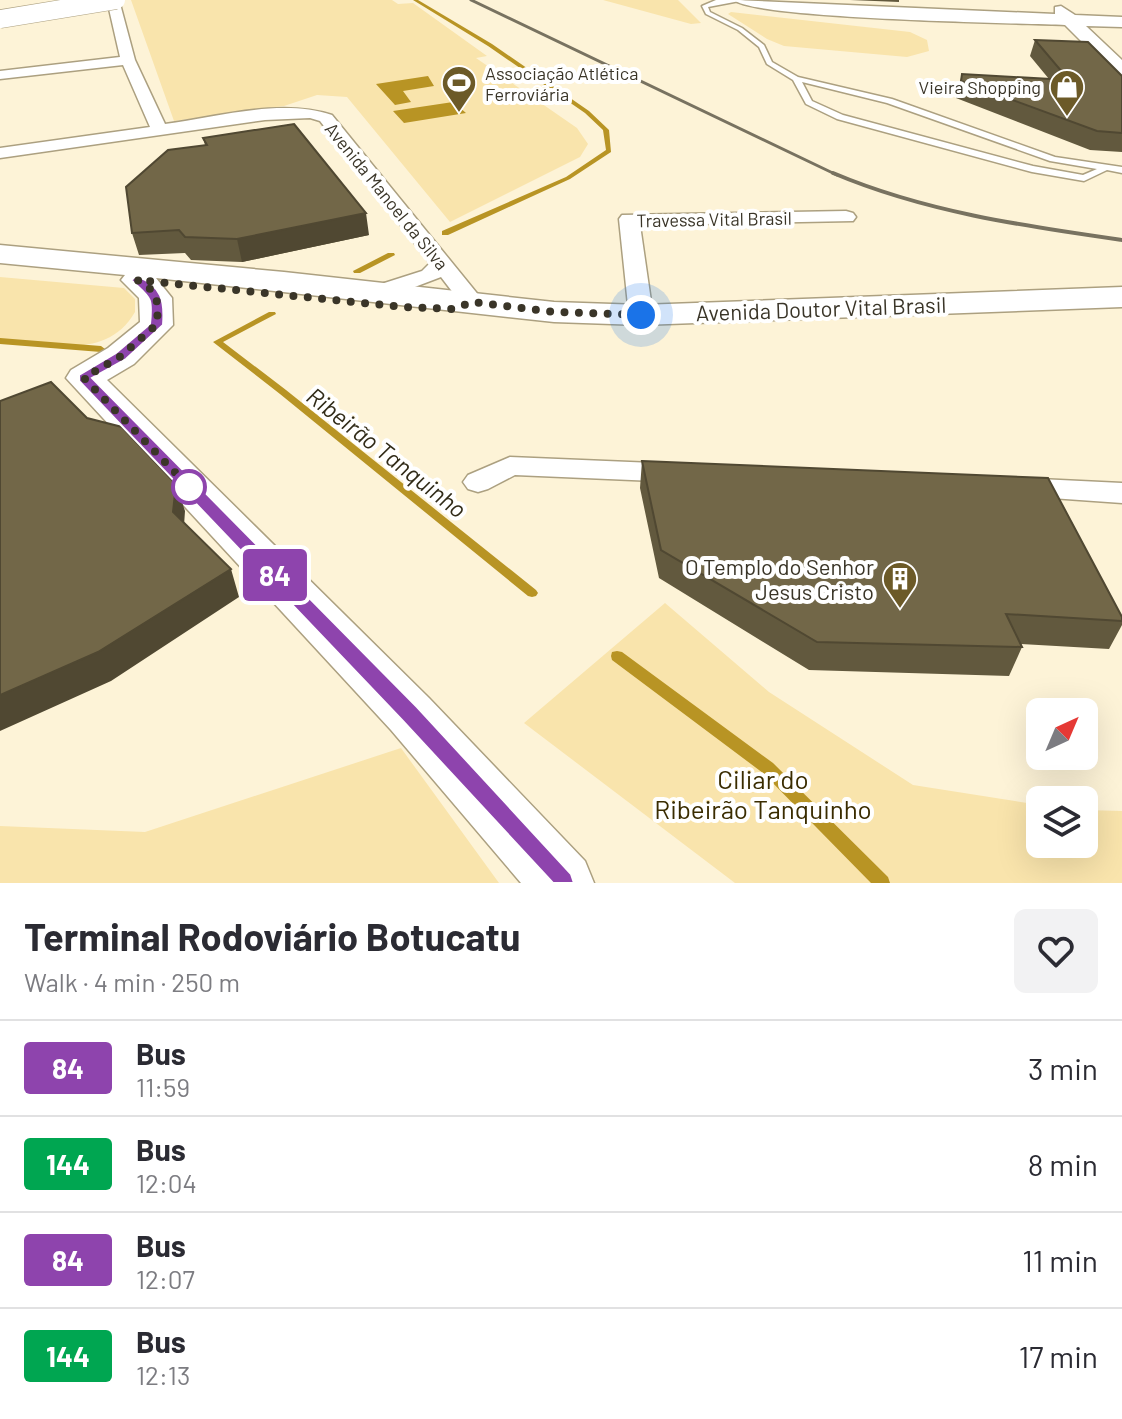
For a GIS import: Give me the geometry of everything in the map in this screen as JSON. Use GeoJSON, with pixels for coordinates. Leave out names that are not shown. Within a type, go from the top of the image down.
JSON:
{"type":"FeatureCollection","features":[{"type":"Feature","properties":{"kind":"main road"},"geometry":{"type":"LineString","coordinates":[[0,19],[115,0]]}},
{"type":"Feature","properties":{"kind":"main road"},"geometry":{"type":"LineString","coordinates":[[742,0],[771,7],[829,5],[1122,22]]}},
{"type":"Feature","properties":{"kind":"main road"},"geometry":{"type":"LineString","coordinates":[[1049,0],[1122,71]]}},
{"type":"Feature","properties":{"kind":"main road"},"geometry":{"type":"LineString","coordinates":[[0,254],[284,281],[374,295]]}},
{"type":"Feature","properties":{"kind":"main road"},"geometry":{"type":"LineString","coordinates":[[0,267],[314,297],[374,295]]}},
{"type":"Feature","properties":{"kind":"main road"},"geometry":{"type":"LineString","coordinates":[[137,280],[153,290],[159,303],[156,325],[121,356],[84,378],[410,714],[562,883]]}},
{"type":"Feature","properties":{"kind":"main road","name":"Avenida Doutor Vital Brasil"},"geometry":{"type":"LineString","coordinates":[[374,295],[441,309],[454,309],[472,302],[554,312],[641,315],[1122,297]]}},
{"type":"Feature","properties":{"kind":"street"},"geometry":{"type":"LineString","coordinates":[[115,0],[128,60],[160,130]]}},
{"type":"Feature","properties":{"kind":"street"},"geometry":{"type":"LineString","coordinates":[[0,75],[128,60]]}},
{"type":"Feature","properties":{"kind":"street","name":"Avenida Manoel da Silva"},"geometry":{"type":"LineString","coordinates":[[0,153],[290,113],[311,113],[326,118],[472,302]]}},
{"type":"Feature","properties":{"kind":"street","name":"Travessa Vital Brasil"},"geometry":{"type":"LineString","coordinates":[[641,315],[629,219],[846,217]]}},
{"type":"Feature","properties":{"kind":"street"},"geometry":{"type":"LineString","coordinates":[[374,295],[430,276],[442,264]]}},
{"type":"Feature","properties":{"kind":"street"},"geometry":{"type":"LineString","coordinates":[[478,482],[510,466],[698,474]]}},
{"type":"Feature","properties":{"kind":"street"},"geometry":{"type":"LineString","coordinates":[[996,487],[1122,493]]}},
{"type":"Feature","properties":{"kind":"lane"},"geometry":{"type":"LineString","coordinates":[[742,0],[705,6],[708,13],[740,29],[762,46],[769,63],[796,79],[889,101],[1053,159],[1122,170]]}},
{"type":"Feature","properties":{"kind":"lane"},"geometry":{"type":"LineString","coordinates":[[796,79],[809,102],[821,109],[933,142],[1032,169],[1084,178],[1107,167]]}},
{"type":"Feature","properties":{"kind":"lane"},"geometry":{"type":"LineString","coordinates":[[958,134],[970,130]]}},
{"type":"Feature","properties":{"kind":"lane"},"geometry":{"type":"LineString","coordinates":[[933,142],[945,138]]}},
{"type":"Feature","properties":{"kind":"lane"},"geometry":{"type":"LineString","coordinates":[[1032,169],[1053,159]]}},
{"type":"Feature","properties":{"kind":"green space","name":"Associação Atlética Ferroviária"},"geometry":{"type":"Polygon","coordinates":[[[131,0],[392,0],[398,4],[413,3],[487,56],[476,58],[577,128],[588,144],[580,157],[450,222],[347,97],[317,95],[284,106],[174,121],[131,0]]]}},
{"type":"Feature","properties":{"kind":"green space"},"geometry":{"type":"Polygon","coordinates":[[[603,0],[678,0],[701,23],[691,24],[603,0]]]}},
{"type":"Feature","properties":{"kind":"green space"},"geometry":{"type":"Polygon","coordinates":[[[728,14],[910,32],[927,40],[929,51],[907,57],[784,46],[728,14]]]}},
{"type":"Feature","properties":{"kind":"green space"},"geometry":{"type":"Polygon","coordinates":[[[0,277],[124,288],[135,299],[135,312],[123,328],[92,344],[56,345],[0,339],[0,277]]]}},
{"type":"Feature","properties":{"kind":"green space","name":"Ciliar do Ribeirão Tanquinho"},"geometry":{"type":"Polygon","coordinates":[[[665,603],[769,692],[913,785],[1026,803],[1026,858],[1098,858],[1098,810],[1122,811],[1122,883],[735,883],[524,723],[665,603]]]}},
{"type":"Feature","properties":{"kind":"green space"},"geometry":{"type":"Polygon","coordinates":[[[401,748],[499,883],[0,883],[0,826],[145,832],[401,748]]]}},
{"type":"Feature","properties":{"kind":"shaded area"},"geometry":{"type":"Polygon","coordinates":[[[428,76],[434,86],[403,91],[411,102],[395,105],[376,84],[428,76]]]}},
{"type":"Feature","properties":{"kind":"shaded area"},"geometry":{"type":"Polygon","coordinates":[[[453,102],[466,113],[404,123],[393,111],[453,102]]]}},
{"type":"Feature","properties":{"kind":"building"},"geometry":{"type":"Polygon","coordinates":[[[1035,40],[1088,42],[1122,76],[1122,133],[1097,131],[961,81],[962,74],[1069,80],[1035,40]]]}},
{"type":"Feature","properties":{"kind":"building"},"geometry":{"type":"Polygon","coordinates":[[[294,124],[366,213],[237,239],[185,237],[179,230],[132,233],[126,187],[168,150],[207,145],[203,138],[294,124]]]}},
{"type":"Feature","properties":{"kind":"building"},"geometry":{"type":"Polygon","coordinates":[[[51,382],[87,418],[122,427],[176,484],[173,512],[231,569],[98,652],[0,695],[0,401],[51,382]]]}},
{"type":"Feature","properties":{"kind":"building","name":"O Templo do Senhor Jesus Cristo"},"geometry":{"type":"Polygon","coordinates":[[[642,461],[1048,478],[1122,621],[1006,614],[1022,647],[817,642],[661,550],[642,461]]]}},
{"type":"Feature","properties":{"kind":"waterway"},"geometry":{"type":"LineString","coordinates":[[415,0],[490,45],[587,112],[606,130],[609,151],[568,178],[445,233]]}},
{"type":"Feature","properties":{"kind":"waterway"},"geometry":{"type":"LineString","coordinates":[[357,271],[391,255]]}},
{"type":"Feature","properties":{"kind":"waterway","name":"Ribeirão Tanquinho"},"geometry":{"type":"LineString","coordinates":[[272,314],[217,342],[532,593]]}},
{"type":"Feature","properties":{"kind":"waterway","name":"Ribeirão Tanquinho"},"geometry":{"type":"LineString","coordinates":[[0,341],[101,349]]}},
{"type":"Feature","properties":{"kind":"waterway","name":"Ribeirão Tanquinho"},"geometry":{"type":"LineString","coordinates":[[617,656],[768,768],[882,883]]}},
{"type":"Feature","properties":{"kind":"railway"},"geometry":{"type":"LineString","coordinates":[[471,0],[837,175]]}},
{"type":"Feature","properties":{"kind":"railway"},"geometry":{"type":"LineString","coordinates":[[833,173],[939,208],[1122,240]]}},
{"type":"Feature","properties":{"kind":"bus line","name":"84"},"geometry":{"type":"LineString","coordinates":[[137,280],[153,290],[159,303],[156,325],[121,356],[84,378],[410,714],[562,883]]}},
{"type":"Feature","properties":{"kind":"place","name":"Associação Atlética Ferroviária"},"geometry":{"type":"Point","coordinates":[459,114]}},
{"type":"Feature","properties":{"kind":"place","name":"Vieira Shopping"},"geometry":{"type":"Point","coordinates":[1067,118]}},
{"type":"Feature","properties":{"kind":"place","name":"O Templo do Senhor Jesus Cristo"},"geometry":{"type":"Point","coordinates":[900,610]}},
{"type":"Feature","properties":{"kind":"route"},"geometry":{"type":"LineString","coordinates":[[189,487],[192,490],[84,378],[121,356],[156,325],[159,303],[153,290],[137,280],[403,307],[454,309],[472,302],[554,312],[641,315]]}}]}
